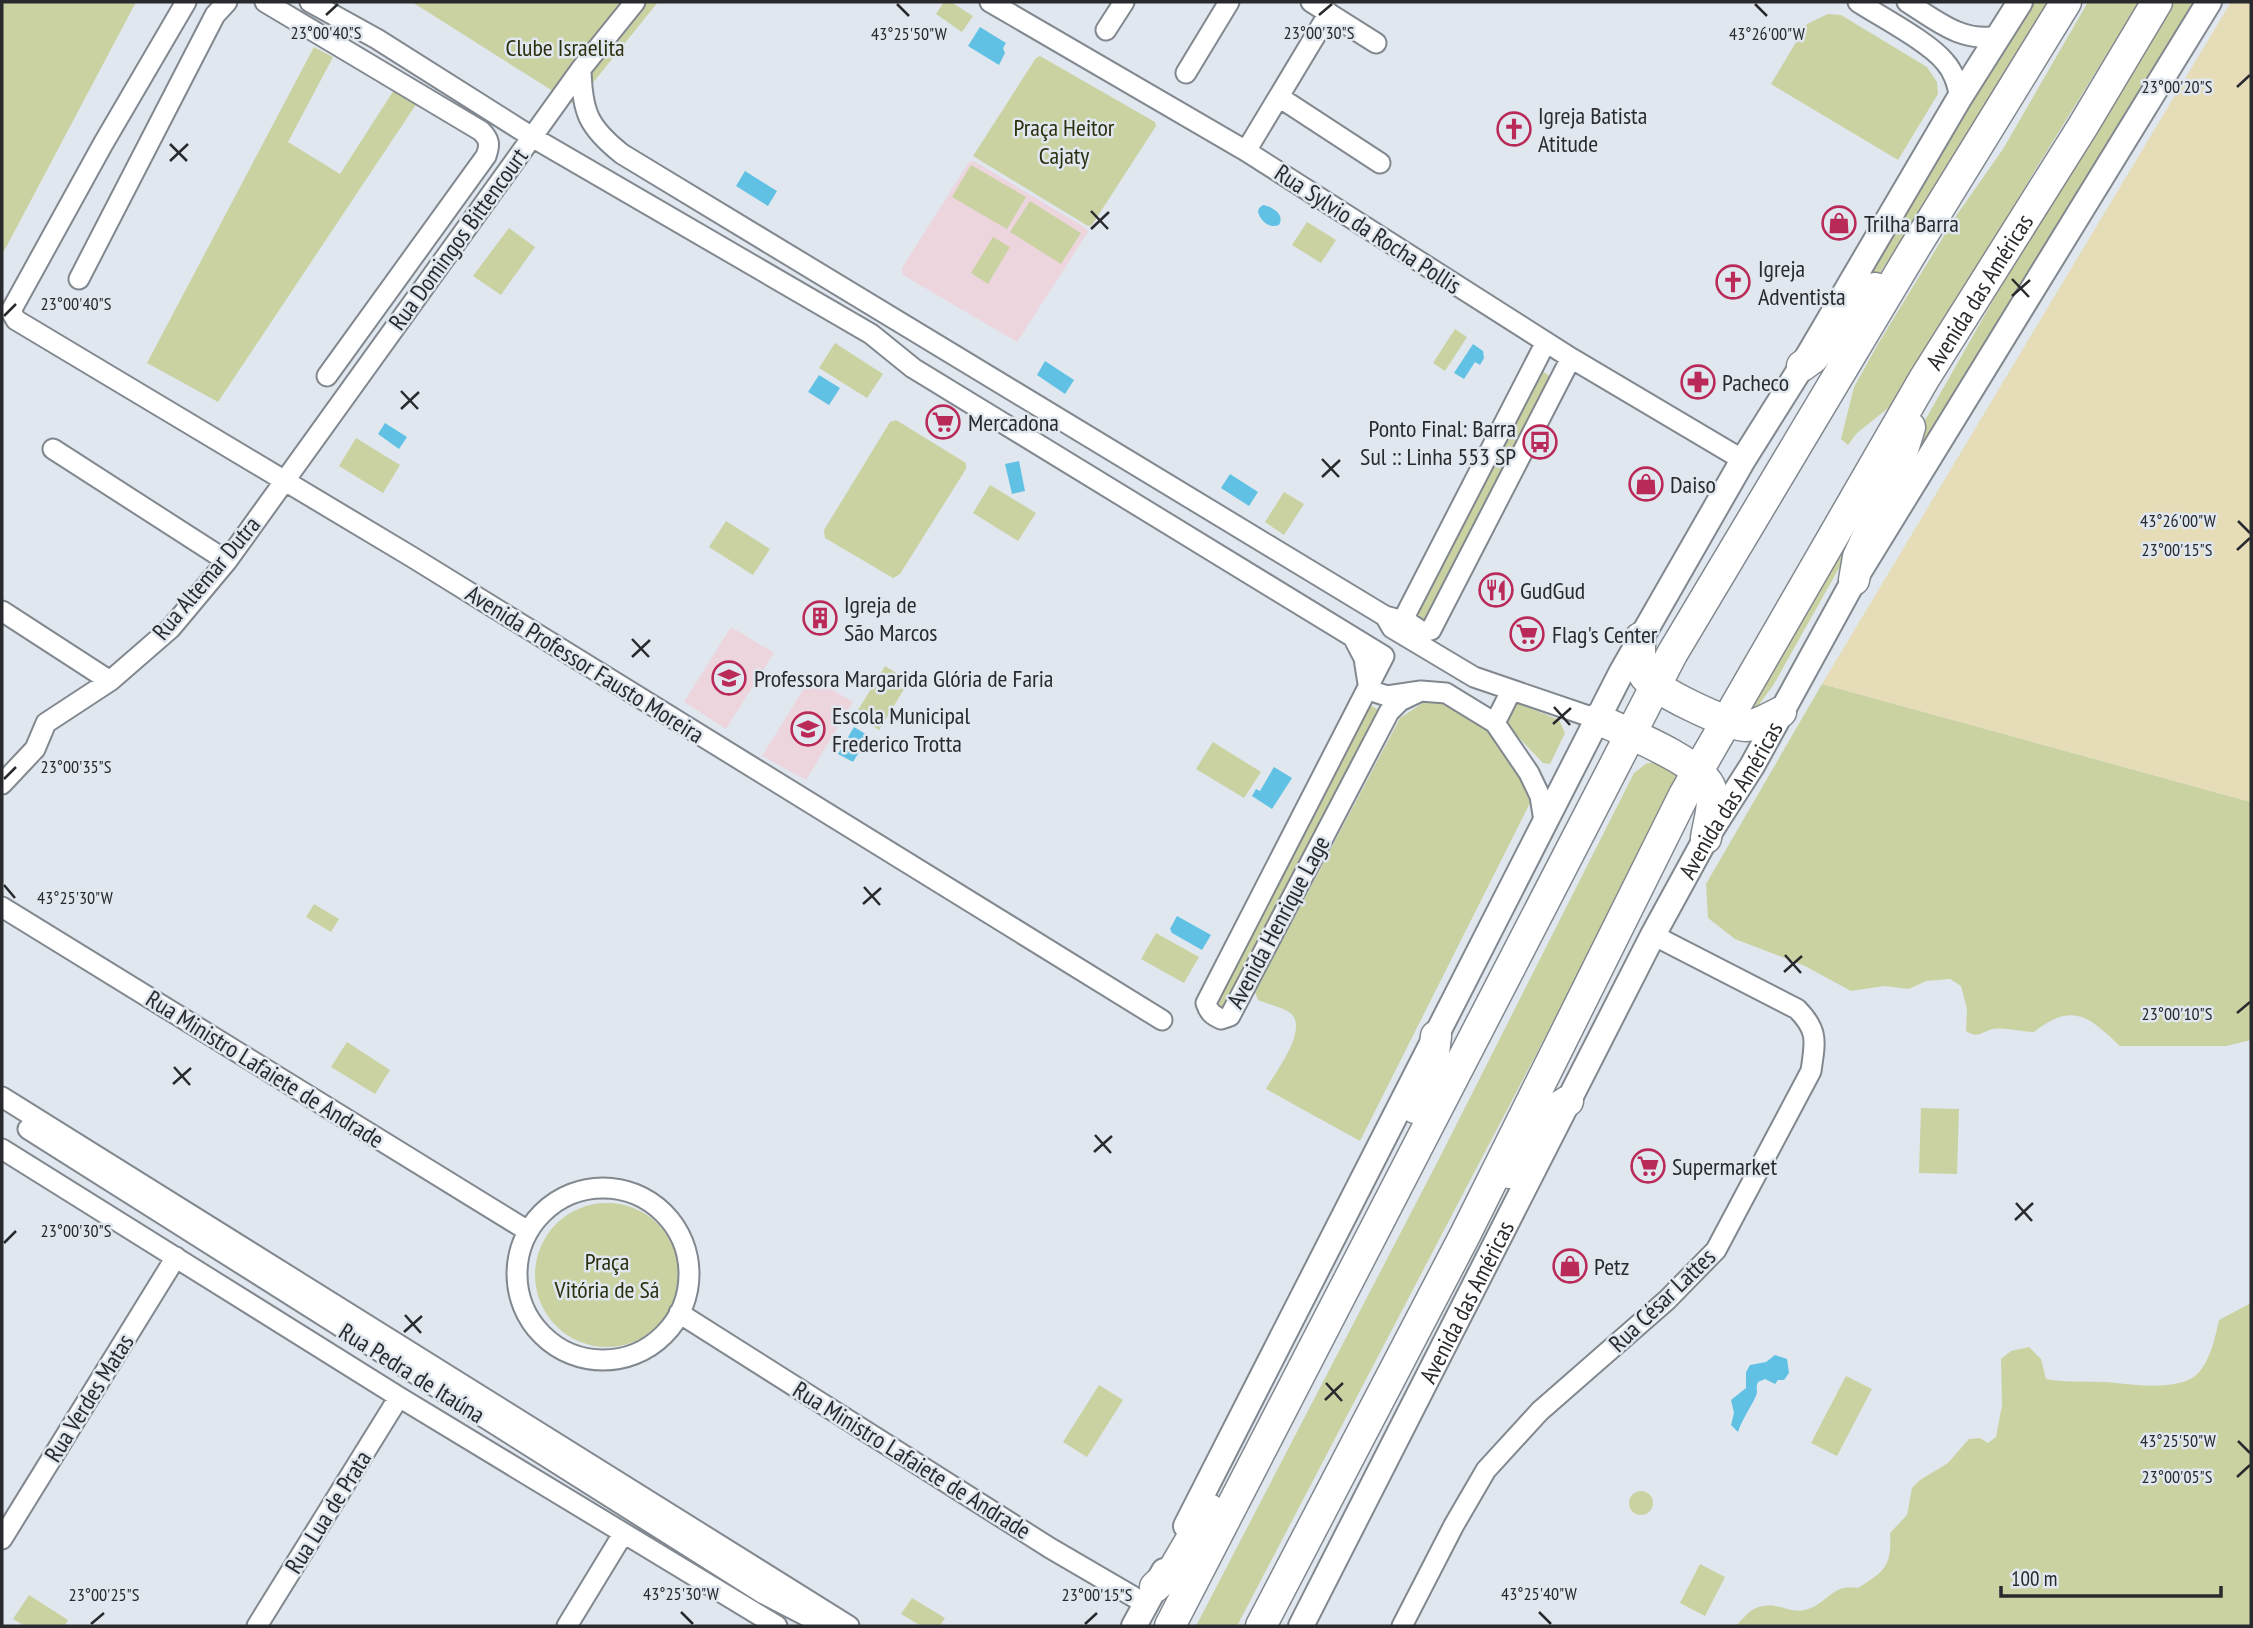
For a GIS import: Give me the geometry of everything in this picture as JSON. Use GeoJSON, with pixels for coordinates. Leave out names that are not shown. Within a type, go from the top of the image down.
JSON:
{"type":"FeatureCollection","features":[{"type":"Feature","properties":{"kind":"highway"},"geometry":{"type":"LineString","coordinates":[[1170,1626],[1672,654],[1911,254],[2066,2]]}},
{"type":"Feature","properties":{"kind":"highway","name":"Avenida das Américas"},"geometry":{"type":"LineString","coordinates":[[1261,1626],[1465,1235],[1698,770],[1924,379],[2157,2]]}},
{"type":"Feature","properties":{"kind":"highway"},"geometry":{"type":"LineString","coordinates":[[1802,366],[1813,358],[1891,271],[1911,254]]}},
{"type":"Feature","properties":{"kind":"highway"},"geometry":{"type":"LineString","coordinates":[[1854,580],[1858,557],[1894,479],[1905,439],[1919,405],[1924,379]]}},
{"type":"Feature","properties":{"kind":"highway"},"geometry":{"type":"LineString","coordinates":[[1640,638],[1640,660],[1644,674],[1656,686],[1727,722],[1748,726],[1781,712]]}},
{"type":"Feature","properties":{"kind":"highway"},"geometry":{"type":"LineString","coordinates":[[1597,719],[1698,770],[1707,782],[1712,799],[1706,838]]}},
{"type":"Feature","properties":{"kind":"highway"},"geometry":{"type":"LineString","coordinates":[[1388,1202],[1395,1167],[1405,1147],[1416,1107],[1432,1070],[1436,1054],[1436,1036]]}},
{"type":"Feature","properties":{"kind":"highway"},"geometry":{"type":"LineString","coordinates":[[1465,1235],[1488,1206],[1502,1182],[1528,1152],[1552,1111],[1568,1101]]}},
{"type":"Feature","properties":{"kind":"highway"},"geometry":{"type":"LineString","coordinates":[[1151,1596],[1173,1570],[1256,1433],[1291,1391]]}},
{"type":"Feature","properties":{"kind":"highway"},"geometry":{"type":"LineString","coordinates":[[1268,1626],[1276,1597]]}},
{"type":"Feature","properties":{"kind":"main road"},"geometry":{"type":"LineString","coordinates":[[1135,1626],[1544,821],[1640,638],[1743,460],[1802,366],[1960,97],[2020,2]]}},
{"type":"Feature","properties":{"kind":"main road","name":"Avenida das Américas"},"geometry":{"type":"LineString","coordinates":[[1301,1626],[1653,935],[1706,838],[1752,766],[1854,580],[2209,2]]}},
{"type":"Feature","properties":{"kind":"street","name":"Avenida Professor Fausto Moreira"},"geometry":{"type":"LineString","coordinates":[[186,2],[103,144],[12,309],[16,320],[284,479],[1162,1020]]}},
{"type":"Feature","properties":{"kind":"street"},"geometry":{"type":"LineString","coordinates":[[79,279],[215,15],[227,2]]}},
{"type":"Feature","properties":{"kind":"street"},"geometry":{"type":"LineString","coordinates":[[265,2],[481,131],[490,146],[486,156],[327,376]]}},
{"type":"Feature","properties":{"kind":"street"},"geometry":{"type":"LineString","coordinates":[[310,2],[377,39],[532,137],[871,334],[913,368],[1352,636],[1364,658],[1368,690],[1387,695],[1421,691],[1446,692],[1495,723],[1530,773],[1540,796],[1544,821]]}},
{"type":"Feature","properties":{"kind":"street","name":"Rua Domingos Bittencourt"},"geometry":{"type":"LineString","coordinates":[[284,479],[581,69],[635,2]]}},
{"type":"Feature","properties":{"kind":"street","name":"Rua Sylvio da Rocha Pollis"},"geometry":{"type":"LineString","coordinates":[[990,2],[1246,151],[1570,358],[1743,460]]}},
{"type":"Feature","properties":{"kind":"street"},"geometry":{"type":"LineString","coordinates":[[1106,30],[1124,2]]}},
{"type":"Feature","properties":{"kind":"street"},"geometry":{"type":"LineString","coordinates":[[1186,73],[1229,2]]}},
{"type":"Feature","properties":{"kind":"street"},"geometry":{"type":"LineString","coordinates":[[1311,2],[1376,43]]}},
{"type":"Feature","properties":{"kind":"street"},"geometry":{"type":"LineString","coordinates":[[1858,2],[1934,51],[1956,79],[1960,97]]}},
{"type":"Feature","properties":{"kind":"street"},"geometry":{"type":"LineString","coordinates":[[1907,2],[1963,35],[1983,39],[1999,36]]}},
{"type":"Feature","properties":{"kind":"street"},"geometry":{"type":"LineString","coordinates":[[1246,151],[1329,13]]}},
{"type":"Feature","properties":{"kind":"street"},"geometry":{"type":"LineString","coordinates":[[359,58],[365,57],[377,39]]}},
{"type":"Feature","properties":{"kind":"street"},"geometry":{"type":"LineString","coordinates":[[581,69],[582,99],[589,120],[601,137],[621,154],[1385,616],[1405,620],[1421,631],[1431,630],[1570,358]]}},
{"type":"Feature","properties":{"kind":"street"},"geometry":{"type":"LineString","coordinates":[[1279,97],[1380,163]]}},
{"type":"Feature","properties":{"kind":"street"},"geometry":{"type":"LineString","coordinates":[[1405,620],[1546,342]]}},
{"type":"Feature","properties":{"kind":"street"},"geometry":{"type":"LineString","coordinates":[[53,449],[226,561]]}},
{"type":"Feature","properties":{"kind":"street","name":"Rua Altemar Dutra"},"geometry":{"type":"LineString","coordinates":[[2,784],[35,749],[46,723],[110,681],[171,628],[226,561],[284,479]]}},
{"type":"Feature","properties":{"kind":"street"},"geometry":{"type":"LineString","coordinates":[[2,611],[110,681]]}},
{"type":"Feature","properties":{"kind":"street"},"geometry":{"type":"LineString","coordinates":[[1385,616],[1392,628],[1474,677],[1597,719]]}},
{"type":"Feature","properties":{"kind":"street","name":"Avenida Henrique Lage"},"geometry":{"type":"LineString","coordinates":[[1352,636],[1384,656],[1206,1003],[1214,1016],[1221,1019],[1230,1016],[1389,712],[1400,701],[1421,691]]}},
{"type":"Feature","properties":{"kind":"street"},"geometry":{"type":"LineString","coordinates":[[1495,723],[1511,691]]}},
{"type":"Feature","properties":{"kind":"street","name":"Rua Ministro Lafaiete de Andrade"},"geometry":{"type":"LineString","coordinates":[[2,907],[528,1231]]}},
{"type":"Feature","properties":{"kind":"street","name":"Rua César Lattes"},"geometry":{"type":"LineString","coordinates":[[1402,1626],[1486,1470],[1540,1411],[1667,1300],[1716,1250],[1811,1071],[1815,1038],[1809,1022],[1797,1009],[1653,935]]}},
{"type":"Feature","properties":{"kind":"street"},"geometry":{"type":"LineString","coordinates":[[2,1097],[849,1626]]}},
{"type":"Feature","properties":{"kind":"street","name":"Rua Pedra de Itaúna"},"geometry":{"type":"LineString","coordinates":[[2,1112],[762,1593],[826,1626]]}},
{"type":"Feature","properties":{"kind":"street","name":"Rua Pedra de Itaúna"},"geometry":{"type":"LineString","coordinates":[[2,1149],[399,1397],[777,1626]]}},
{"type":"Feature","properties":{"kind":"street"},"geometry":{"type":"LineString","coordinates":[[602,1187],[631,1192],[648,1201],[657,1206],[677,1228],[688,1255],[688,1285],[679,1313],[663,1335],[640,1351],[614,1359],[587,1359],[561,1350],[540,1333],[524,1310],[517,1284],[518,1256],[528,1231],[547,1208],[573,1193],[602,1187]]}},
{"type":"Feature","properties":{"kind":"street","name":"Rua Verdes Matas"},"geometry":{"type":"LineString","coordinates":[[2,1539],[176,1257]]}},
{"type":"Feature","properties":{"kind":"street","name":"Rua Ministro Lafaiete de Andrade"},"geometry":{"type":"LineString","coordinates":[[679,1313],[1050,1548],[1151,1596]]}},
{"type":"Feature","properties":{"kind":"street","name":"Rua Lua de Prata"},"geometry":{"type":"LineString","coordinates":[[257,1626],[399,1397]]}},
{"type":"Feature","properties":{"kind":"street"},"geometry":{"type":"LineString","coordinates":[[567,1626],[623,1534]]}},
{"type":"Feature","properties":{"kind":"shaded area"},"geometry":{"type":"Polygon","coordinates":[[[974,161],[1086,228],[1088,232],[1017,342],[903,275],[902,268],[969,162],[974,161]]]}},
{"type":"Feature","properties":{"kind":"shaded area","name":"Professora Margarida Glória de Faria"},"geometry":{"type":"Polygon","coordinates":[[[731,627],[774,653],[726,729],[684,702],[731,627]]]}},
{"type":"Feature","properties":{"kind":"shaded area","name":"Escola Municipal Frederico Trotta"},"geometry":{"type":"Polygon","coordinates":[[[811,677],[853,702],[806,780],[762,756],[811,677]]]}},
{"type":"Feature","properties":{"kind":"green space"},"geometry":{"type":"Polygon","coordinates":[[[2,2],[136,2],[2,255],[2,2]]]}},
{"type":"Feature","properties":{"kind":"green space","name":"Clube Israelita"},"geometry":{"type":"Polygon","coordinates":[[[412,2],[658,2],[575,105],[412,2]]]}},
{"type":"Feature","properties":{"kind":"green space"},"geometry":{"type":"Polygon","coordinates":[[[944,2],[951,2],[973,16],[962,32],[936,14],[944,2]]]}},
{"type":"Feature","properties":{"kind":"green space"},"geometry":{"type":"Polygon","coordinates":[[[2034,2],[2055,2],[1874,282],[1868,276],[1936,158],[2034,2]]]}},
{"type":"Feature","properties":{"kind":"green space"},"geometry":{"type":"Polygon","coordinates":[[[2088,2],[2139,2],[1892,405],[1857,433],[1848,445],[1841,439],[1854,387],[1956,216],[2003,149],[2088,2]]]}},
{"type":"Feature","properties":{"kind":"green space"},"geometry":{"type":"Polygon","coordinates":[[[2171,2],[2201,2],[1994,336],[1908,464],[1911,445],[2037,223],[2171,2]]]}},
{"type":"Feature","properties":{"kind":"green space"},"geometry":{"type":"Polygon","coordinates":[[[1828,14],[1841,15],[1927,67],[1937,82],[1938,94],[1898,160],[1771,84],[1807,24],[1828,14]]]}},
{"type":"Feature","properties":{"kind":"green space"},"geometry":{"type":"Polygon","coordinates":[[[314,47],[333,57],[288,142],[340,174],[394,90],[417,103],[218,402],[147,363],[314,47]]]}},
{"type":"Feature","properties":{"kind":"green space","name":"Praça Heitor Cajaty"},"geometry":{"type":"Polygon","coordinates":[[[1040,56],[1155,122],[1156,126],[1092,225],[1088,226],[973,156],[1036,58],[1040,56]]]}},
{"type":"Feature","properties":{"kind":"green space"},"geometry":{"type":"Polygon","coordinates":[[[971,165],[1026,197],[1007,229],[952,197],[971,165]]]}},
{"type":"Feature","properties":{"kind":"green space"},"geometry":{"type":"Polygon","coordinates":[[[1030,201],[1081,233],[1061,264],[1010,232],[1030,201]]]}},
{"type":"Feature","properties":{"kind":"green space"},"geometry":{"type":"Polygon","coordinates":[[[1307,222],[1336,240],[1321,263],[1292,245],[1307,222]]]}},
{"type":"Feature","properties":{"kind":"green space"},"geometry":{"type":"Polygon","coordinates":[[[509,228],[535,247],[501,295],[473,276],[509,228]]]}},
{"type":"Feature","properties":{"kind":"green space"},"geometry":{"type":"Polygon","coordinates":[[[993,237],[1010,247],[988,284],[971,273],[993,237]]]}},
{"type":"Feature","properties":{"kind":"green space"},"geometry":{"type":"Polygon","coordinates":[[[1455,329],[1467,337],[1445,371],[1433,363],[1455,329]]]}},
{"type":"Feature","properties":{"kind":"green space"},"geometry":{"type":"Polygon","coordinates":[[[835,343],[883,374],[867,398],[819,368],[835,343]]]}},
{"type":"Feature","properties":{"kind":"green space"},"geometry":{"type":"Polygon","coordinates":[[[1541,370],[1551,377],[1426,621],[1414,615],[1541,370]]]}},
{"type":"Feature","properties":{"kind":"green space"},"geometry":{"type":"Polygon","coordinates":[[[896,420],[966,463],[966,469],[900,574],[893,578],[825,538],[824,530],[890,422],[896,420]]]}},
{"type":"Feature","properties":{"kind":"green space"},"geometry":{"type":"Polygon","coordinates":[[[356,438],[400,465],[383,493],[339,466],[356,438]]]}},
{"type":"Feature","properties":{"kind":"green space"},"geometry":{"type":"Polygon","coordinates":[[[1891,457],[1852,545],[1774,684],[1758,706],[1749,714],[1745,713],[1891,457]]]}},
{"type":"Feature","properties":{"kind":"green space"},"geometry":{"type":"Polygon","coordinates":[[[990,485],[1036,513],[1018,541],[973,513],[990,485]]]}},
{"type":"Feature","properties":{"kind":"green space"},"geometry":{"type":"Polygon","coordinates":[[[1284,492],[1304,504],[1284,535],[1265,522],[1284,492]]]}},
{"type":"Feature","properties":{"kind":"green space"},"geometry":{"type":"Polygon","coordinates":[[[726,521],[770,549],[753,575],[709,547],[726,521]]]}},
{"type":"Feature","properties":{"kind":"green space"},"geometry":{"type":"Polygon","coordinates":[[[885,666],[909,681],[879,730],[855,715],[885,666]]]}},
{"type":"Feature","properties":{"kind":"green space"},"geometry":{"type":"Polygon","coordinates":[[[1822,684],[2251,802],[2251,1040],[2226,1046],[2120,1046],[2099,1027],[2080,1016],[2070,1015],[2060,1017],[2034,1032],[1997,1029],[1974,1034],[1966,1031],[1967,1009],[1961,986],[1950,979],[1926,981],[1909,989],[1884,986],[1851,991],[1805,966],[1735,939],[1708,918],[1706,884],[1822,684]]]}},
{"type":"Feature","properties":{"kind":"green space"},"geometry":{"type":"Polygon","coordinates":[[[1426,701],[1442,702],[1484,728],[1516,761],[1532,799],[1360,1141],[1266,1089],[1294,1039],[1295,1019],[1289,1012],[1258,1000],[1255,992],[1400,718],[1426,701]]]}},
{"type":"Feature","properties":{"kind":"green space"},"geometry":{"type":"Polygon","coordinates":[[[1513,701],[1559,720],[1565,733],[1550,764],[1543,763],[1502,720],[1513,701]]]}},
{"type":"Feature","properties":{"kind":"green space"},"geometry":{"type":"Polygon","coordinates":[[[1370,705],[1379,713],[1228,1005],[1222,1009],[1214,1003],[1370,705]]]}},
{"type":"Feature","properties":{"kind":"green space"},"geometry":{"type":"Polygon","coordinates":[[[1213,742],[1261,772],[1244,798],[1196,769],[1213,742]]]}},
{"type":"Feature","properties":{"kind":"green space"},"geometry":{"type":"Polygon","coordinates":[[[1647,763],[1659,763],[1681,777],[1237,1626],[1196,1626],[1439,1159],[1634,773],[1647,763]]]}},
{"type":"Feature","properties":{"kind":"green space"},"geometry":{"type":"Polygon","coordinates":[[[314,904],[339,919],[331,932],[306,917],[314,904]]]}},
{"type":"Feature","properties":{"kind":"green space"},"geometry":{"type":"Polygon","coordinates":[[[1156,933],[1199,957],[1184,983],[1141,959],[1156,933]]]}},
{"type":"Feature","properties":{"kind":"green space"},"geometry":{"type":"Polygon","coordinates":[[[347,1042],[390,1070],[375,1094],[331,1067],[347,1042]]]}},
{"type":"Feature","properties":{"kind":"green space"},"geometry":{"type":"Polygon","coordinates":[[[1921,1108],[1959,1109],[1957,1174],[1919,1173],[1921,1108]]]}},
{"type":"Feature","properties":{"kind":"green space","name":"Praça Vitória de Sá"},"geometry":{"type":"Polygon","coordinates":[[[607,1203],[635,1208],[658,1224],[674,1247],[679,1275],[674,1303],[658,1326],[635,1342],[607,1347],[579,1342],[556,1326],[540,1303],[535,1275],[540,1247],[556,1224],[579,1208],[607,1203]]]}},
{"type":"Feature","properties":{"kind":"green space"},"geometry":{"type":"Polygon","coordinates":[[[2251,1303],[2251,1626],[1736,1626],[1756,1608],[1776,1606],[1805,1610],[1842,1588],[1858,1588],[1881,1572],[1890,1553],[1890,1533],[1907,1515],[1912,1488],[1948,1463],[1969,1439],[1980,1438],[1988,1443],[1996,1437],[2002,1405],[2001,1359],[2011,1351],[2029,1347],[2041,1359],[2046,1379],[2149,1386],[2183,1382],[2192,1378],[2203,1367],[2219,1320],[2251,1303]]]}},
{"type":"Feature","properties":{"kind":"green space"},"geometry":{"type":"Polygon","coordinates":[[[1846,1376],[1872,1389],[1837,1456],[1811,1443],[1846,1376]]]}},
{"type":"Feature","properties":{"kind":"green space"},"geometry":{"type":"Polygon","coordinates":[[[1099,1385],[1123,1400],[1087,1457],[1063,1442],[1099,1385]]]}},
{"type":"Feature","properties":{"kind":"green space"},"geometry":{"type":"Polygon","coordinates":[[[1641,1491],[1649,1495],[1653,1503],[1649,1511],[1641,1515],[1633,1511],[1629,1503],[1633,1495],[1641,1491]]]}},
{"type":"Feature","properties":{"kind":"green space"},"geometry":{"type":"Polygon","coordinates":[[[1700,1564],[1725,1577],[1705,1616],[1680,1603],[1700,1564]]]}},
{"type":"Feature","properties":{"kind":"green space"},"geometry":{"type":"Polygon","coordinates":[[[29,1595],[68,1620],[65,1626],[25,1626],[13,1619],[29,1595]]]}},
{"type":"Feature","properties":{"kind":"green space"},"geometry":{"type":"Polygon","coordinates":[[[912,1598],[945,1618],[940,1626],[921,1626],[901,1614],[912,1598]]]}},
{"type":"Feature","properties":{"kind":"sand"},"geometry":{"type":"Polygon","coordinates":[[[2231,2],[2251,2],[2251,802],[1822,684],[2231,2]]]}},
{"type":"Feature","properties":{"kind":"water"},"geometry":{"type":"Polygon","coordinates":[[[980,27],[1006,43],[999,65],[968,46],[980,27]]]}},
{"type":"Feature","properties":{"kind":"water"},"geometry":{"type":"Polygon","coordinates":[[[745,171],[777,191],[768,206],[736,186],[745,171]]]}},
{"type":"Feature","properties":{"kind":"water"},"geometry":{"type":"Polygon","coordinates":[[[1263,205],[1279,214],[1279,225],[1272,226],[1263,221],[1258,212],[1263,205]]]}},
{"type":"Feature","properties":{"kind":"water"},"geometry":{"type":"Polygon","coordinates":[[[1473,344],[1483,351],[1484,358],[1480,365],[1475,362],[1464,379],[1454,373],[1473,344]]]}},
{"type":"Feature","properties":{"kind":"water"},"geometry":{"type":"Polygon","coordinates":[[[1045,361],[1074,380],[1065,394],[1037,375],[1045,361]]]}},
{"type":"Feature","properties":{"kind":"water"},"geometry":{"type":"Polygon","coordinates":[[[819,375],[840,388],[829,405],[808,392],[819,375]]]}},
{"type":"Feature","properties":{"kind":"water"},"geometry":{"type":"Polygon","coordinates":[[[385,423],[407,437],[399,449],[378,434],[385,423]]]}},
{"type":"Feature","properties":{"kind":"water"},"geometry":{"type":"Polygon","coordinates":[[[1019,461],[1025,491],[1012,494],[1005,464],[1019,461]]]}},
{"type":"Feature","properties":{"kind":"water"},"geometry":{"type":"Polygon","coordinates":[[[1230,474],[1258,492],[1249,506],[1221,488],[1230,474]]]}},
{"type":"Feature","properties":{"kind":"water"},"geometry":{"type":"Polygon","coordinates":[[[854,727],[869,736],[853,762],[838,754],[854,727]]]}},
{"type":"Feature","properties":{"kind":"water"},"geometry":{"type":"Polygon","coordinates":[[[1274,767],[1292,778],[1272,809],[1252,796],[1256,789],[1260,791],[1274,767]]]}},
{"type":"Feature","properties":{"kind":"water"},"geometry":{"type":"Polygon","coordinates":[[[1177,916],[1211,935],[1202,950],[1172,933],[1170,929],[1177,916]]]}},
{"type":"Feature","properties":{"kind":"water"},"geometry":{"type":"Polygon","coordinates":[[[1775,1355],[1787,1359],[1789,1373],[1784,1380],[1778,1380],[1775,1384],[1765,1379],[1758,1382],[1756,1396],[1738,1432],[1731,1425],[1734,1413],[1731,1400],[1746,1388],[1746,1372],[1750,1365],[1766,1362],[1775,1355]]]}},
{"type":"Feature","properties":{"kind":"place","name":"Igreja Batista Atitude"},"geometry":{"type":"Point","coordinates":[1514,129]}},
{"type":"Feature","properties":{"kind":"place","name":"Trilha Barra"},"geometry":{"type":"Point","coordinates":[1839,223]}},
{"type":"Feature","properties":{"kind":"place","name":"Igreja Adventista"},"geometry":{"type":"Point","coordinates":[1733,282]}},
{"type":"Feature","properties":{"kind":"place","name":"Pacheco"},"geometry":{"type":"Point","coordinates":[1698,382]}},
{"type":"Feature","properties":{"kind":"place","name":"Mercadona"},"geometry":{"type":"Point","coordinates":[943,422]}},
{"type":"Feature","properties":{"kind":"place","name":"Ponto Final: Barra Sul :: Linha 553 SP"},"geometry":{"type":"Point","coordinates":[1540,442]}},
{"type":"Feature","properties":{"kind":"place","name":"Daiso"},"geometry":{"type":"Point","coordinates":[1646,484]}},
{"type":"Feature","properties":{"kind":"place","name":"GudGud"},"geometry":{"type":"Point","coordinates":[1496,590]}},
{"type":"Feature","properties":{"kind":"place","name":"Igreja de São Marcos"},"geometry":{"type":"Point","coordinates":[820,618]}},
{"type":"Feature","properties":{"kind":"place","name":"Flag's Center"},"geometry":{"type":"Point","coordinates":[1527,634]}},
{"type":"Feature","properties":{"kind":"place","name":"Professora Margarida Glória de Faria"},"geometry":{"type":"Point","coordinates":[729,678]}},
{"type":"Feature","properties":{"kind":"place","name":"Escola Municipal Frederico Trotta"},"geometry":{"type":"Point","coordinates":[808,729]}},
{"type":"Feature","properties":{"kind":"place","name":"Supermarket"},"geometry":{"type":"Point","coordinates":[1648,1166]}},
{"type":"Feature","properties":{"kind":"place","name":"Petz"},"geometry":{"type":"Point","coordinates":[1570,1266]}}]}
